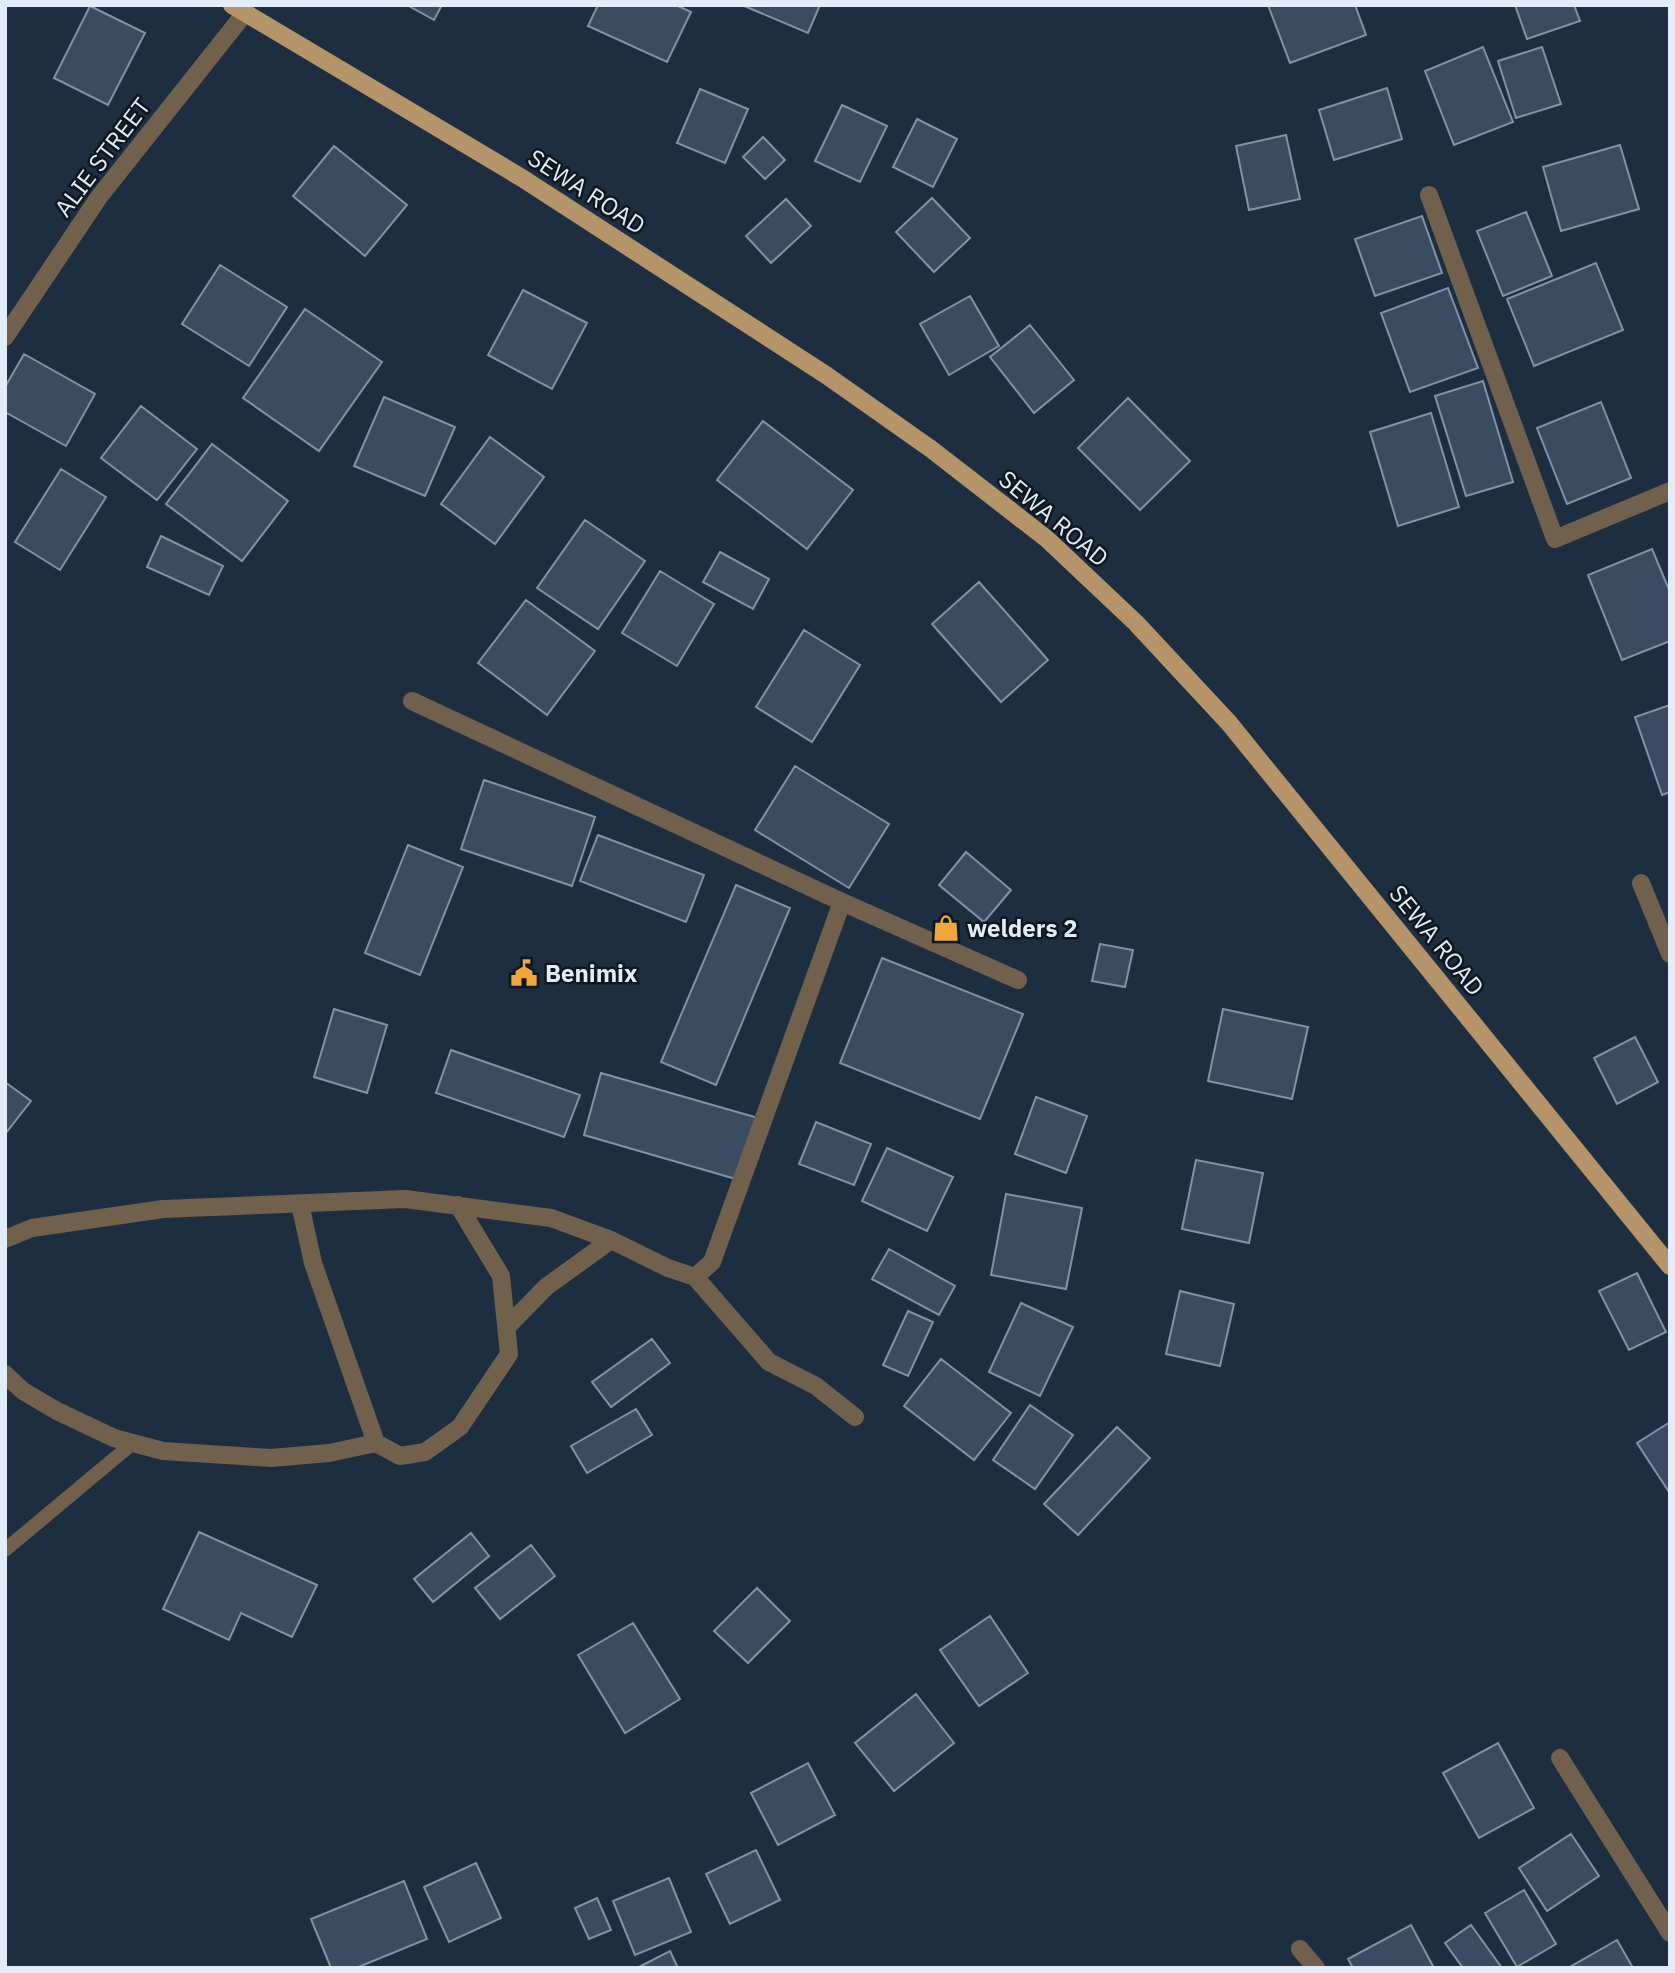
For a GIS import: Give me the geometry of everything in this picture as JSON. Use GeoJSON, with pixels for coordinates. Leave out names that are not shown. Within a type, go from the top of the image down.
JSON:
{"type":"FeatureCollection","features":[{"type":"Feature","properties":{"kind":"main road","name":"SEWA ROAD"},"geometry":{"type":"LineString","coordinates":[[238,9],[522,178],[815,368],[931,449],[1048,540],[1136,623],[1229,723],[1670,1266]]}},
{"type":"Feature","properties":{"kind":"street","name":"ALIE STREET"},"geometry":{"type":"LineString","coordinates":[[5,337],[99,197],[238,9]]}},
{"type":"Feature","properties":{"kind":"street"},"geometry":{"type":"LineString","coordinates":[[1429,195],[1555,539],[1670,491]]}},
{"type":"Feature","properties":{"kind":"street"},"geometry":{"type":"LineString","coordinates":[[412,701],[842,902],[1018,980]]}},
{"type":"Feature","properties":{"kind":"street"},"geometry":{"type":"LineString","coordinates":[[1641,883],[1670,954]]}},
{"type":"Feature","properties":{"kind":"street"},"geometry":{"type":"LineString","coordinates":[[695,1277],[712,1262],[842,902]]}},
{"type":"Feature","properties":{"kind":"street"},"geometry":{"type":"LineString","coordinates":[[5,1239],[32,1228],[163,1209],[405,1199],[551,1218],[611,1240],[668,1268],[695,1277],[769,1362],[816,1386],[855,1417]]}},
{"type":"Feature","properties":{"kind":"street"},"geometry":{"type":"LineString","coordinates":[[300,1204],[313,1263],[376,1443]]}},
{"type":"Feature","properties":{"kind":"street"},"geometry":{"type":"LineString","coordinates":[[5,1374],[23,1391],[57,1411],[114,1438],[163,1451],[271,1458],[329,1453],[376,1443],[400,1456],[425,1452],[460,1427],[509,1354],[501,1276],[458,1205]]}},
{"type":"Feature","properties":{"kind":"street"},"geometry":{"type":"LineString","coordinates":[[507,1327],[547,1287],[611,1240]]}},
{"type":"Feature","properties":{"kind":"street"},"geometry":{"type":"LineString","coordinates":[[1560,1758],[1670,1933]]}},
{"type":"Feature","properties":{"kind":"street"},"geometry":{"type":"LineString","coordinates":[[1300,1949],[1316,1968]]}},
{"type":"Feature","properties":{"kind":"lane"},"geometry":{"type":"LineString","coordinates":[[5,1550],[133,1443]]}},
{"type":"Feature","properties":{"kind":"building"},"geometry":{"type":"Polygon","coordinates":[[[407,5],[442,5],[434,20],[407,5]]]}},
{"type":"Feature","properties":{"kind":"building"},"geometry":{"type":"Polygon","coordinates":[[[598,5],[676,5],[691,12],[667,62],[588,26],[598,5]]]}},
{"type":"Feature","properties":{"kind":"building"},"geometry":{"type":"Polygon","coordinates":[[[742,5],[820,5],[808,33],[742,5]]]}},
{"type":"Feature","properties":{"kind":"building"},"geometry":{"type":"Polygon","coordinates":[[[1268,5],[1355,5],[1366,35],[1290,63],[1268,5]]]}},
{"type":"Feature","properties":{"kind":"building"},"geometry":{"type":"Polygon","coordinates":[[[1515,5],[1574,5],[1580,21],[1527,39],[1515,5]]]}},
{"type":"Feature","properties":{"kind":"building"},"geometry":{"type":"Polygon","coordinates":[[[90,6],[145,33],[108,105],[54,78],[90,6]]]}},
{"type":"Feature","properties":{"kind":"building"},"geometry":{"type":"Polygon","coordinates":[[[1483,47],[1513,122],[1454,145],[1425,71],[1483,47]]]}},
{"type":"Feature","properties":{"kind":"building"},"geometry":{"type":"Polygon","coordinates":[[[1542,47],[1561,104],[1516,118],[1498,61],[1542,47]]]}},
{"type":"Feature","properties":{"kind":"building"},"geometry":{"type":"Polygon","coordinates":[[[1387,88],[1402,139],[1334,160],[1319,110],[1387,88]]]}},
{"type":"Feature","properties":{"kind":"building"},"geometry":{"type":"Polygon","coordinates":[[[700,89],[748,109],[725,163],[677,143],[700,89]]]}},
{"type":"Feature","properties":{"kind":"building"},"geometry":{"type":"Polygon","coordinates":[[[842,105],[887,126],[860,182],[815,161],[842,105]]]}},
{"type":"Feature","properties":{"kind":"building"},"geometry":{"type":"Polygon","coordinates":[[[917,119],[957,139],[933,187],[893,167],[917,119]]]}},
{"type":"Feature","properties":{"kind":"building"},"geometry":{"type":"Polygon","coordinates":[[[1286,135],[1300,199],[1249,210],[1236,146],[1286,135]]]}},
{"type":"Feature","properties":{"kind":"building"},"geometry":{"type":"Polygon","coordinates":[[[763,137],[785,160],[765,179],[743,157],[763,137]]]}},
{"type":"Feature","properties":{"kind":"building"},"geometry":{"type":"Polygon","coordinates":[[[1620,145],[1639,209],[1561,231],[1543,167],[1620,145]]]}},
{"type":"Feature","properties":{"kind":"building"},"geometry":{"type":"Polygon","coordinates":[[[334,146],[407,205],[365,256],[293,196],[334,146]]]}},
{"type":"Feature","properties":{"kind":"building"},"geometry":{"type":"Polygon","coordinates":[[[932,198],[970,238],[934,272],[896,232],[932,198]]]}},
{"type":"Feature","properties":{"kind":"building"},"geometry":{"type":"Polygon","coordinates":[[[786,199],[811,226],[771,263],[746,236],[786,199]]]}},
{"type":"Feature","properties":{"kind":"building"},"geometry":{"type":"Polygon","coordinates":[[[1526,212],[1552,276],[1503,296],[1477,231],[1526,212]]]}},
{"type":"Feature","properties":{"kind":"building"},"geometry":{"type":"Polygon","coordinates":[[[1422,216],[1442,273],[1375,296],[1355,239],[1422,216]]]}},
{"type":"Feature","properties":{"kind":"building"},"geometry":{"type":"Polygon","coordinates":[[[1596,263],[1623,330],[1534,366],[1507,299],[1596,263]]]}},
{"type":"Feature","properties":{"kind":"building"},"geometry":{"type":"Polygon","coordinates":[[[220,265],[287,307],[249,366],[182,324],[220,265]]]}},
{"type":"Feature","properties":{"kind":"building"},"geometry":{"type":"Polygon","coordinates":[[[1448,288],[1478,368],[1410,392],[1381,313],[1448,288]]]}},
{"type":"Feature","properties":{"kind":"building"},"geometry":{"type":"Polygon","coordinates":[[[523,290],[587,323],[552,389],[488,355],[523,290]]]}},
{"type":"Feature","properties":{"kind":"building"},"geometry":{"type":"Polygon","coordinates":[[[970,296],[999,346],[949,375],[920,324],[970,296]]]}},
{"type":"Feature","properties":{"kind":"building"},"geometry":{"type":"Polygon","coordinates":[[[305,309],[382,362],[319,451],[243,398],[305,309]]]}},
{"type":"Feature","properties":{"kind":"building"},"geometry":{"type":"Polygon","coordinates":[[[1030,325],[1074,380],[1034,413],[990,357],[1030,325]]]}},
{"type":"Feature","properties":{"kind":"building"},"geometry":{"type":"Polygon","coordinates":[[[24,354],[95,394],[66,446],[5,412],[5,387],[24,354]]]}},
{"type":"Feature","properties":{"kind":"building"},"geometry":{"type":"Polygon","coordinates":[[[1483,381],[1513,482],[1466,496],[1435,396],[1483,381]]]}},
{"type":"Feature","properties":{"kind":"building"},"geometry":{"type":"Polygon","coordinates":[[[384,397],[455,427],[425,496],[354,466],[384,397]]]}},
{"type":"Feature","properties":{"kind":"building"},"geometry":{"type":"Polygon","coordinates":[[[1128,398],[1190,461],[1140,510],[1078,448],[1128,398]]]}},
{"type":"Feature","properties":{"kind":"building"},"geometry":{"type":"Polygon","coordinates":[[[1601,402],[1631,478],[1567,504],[1537,428],[1601,402]]]}},
{"type":"Feature","properties":{"kind":"building"},"geometry":{"type":"Polygon","coordinates":[[[141,406],[197,449],[157,500],[101,458],[141,406]]]}},
{"type":"Feature","properties":{"kind":"building"},"geometry":{"type":"Polygon","coordinates":[[[1431,413],[1459,507],[1398,526],[1370,432],[1431,413]]]}},
{"type":"Feature","properties":{"kind":"building"},"geometry":{"type":"Polygon","coordinates":[[[763,421],[853,490],[807,549],[717,480],[763,421]]]}},
{"type":"Feature","properties":{"kind":"building"},"geometry":{"type":"Polygon","coordinates":[[[490,437],[544,477],[495,544],[441,504],[490,437]]]}},
{"type":"Feature","properties":{"kind":"building"},"geometry":{"type":"Polygon","coordinates":[[[212,444],[288,501],[242,561],[166,504],[212,444]]]}},
{"type":"Feature","properties":{"kind":"building"},"geometry":{"type":"Polygon","coordinates":[[[61,469],[106,497],[60,570],[15,542],[61,469]]]}},
{"type":"Feature","properties":{"kind":"building"},"geometry":{"type":"Polygon","coordinates":[[[585,520],[645,561],[598,629],[537,588],[585,520]]]}},
{"type":"Feature","properties":{"kind":"building"},"geometry":{"type":"Polygon","coordinates":[[[161,536],[223,566],[209,595],[147,567],[161,536]]]}},
{"type":"Feature","properties":{"kind":"building"},"geometry":{"type":"Polygon","coordinates":[[[1652,549],[1670,592],[1670,641],[1622,660],[1588,575],[1652,549]]]}},
{"type":"Feature","properties":{"kind":"building"},"geometry":{"type":"Polygon","coordinates":[[[720,552],[769,579],[753,609],[703,582],[720,552]]]}},
{"type":"Feature","properties":{"kind":"building"},"geometry":{"type":"Polygon","coordinates":[[[660,571],[714,604],[677,666],[622,633],[660,571]]]}},
{"type":"Feature","properties":{"kind":"building"},"geometry":{"type":"Polygon","coordinates":[[[979,582],[1048,660],[1001,702],[932,624],[979,582]]]}},
{"type":"Feature","properties":{"kind":"building"},"geometry":{"type":"Polygon","coordinates":[[[526,600],[595,651],[547,715],[478,663],[526,600]]]}},
{"type":"Feature","properties":{"kind":"building"},"geometry":{"type":"Polygon","coordinates":[[[804,630],[860,665],[812,742],[756,707],[804,630]]]}},
{"type":"Feature","properties":{"kind":"building"},"geometry":{"type":"Polygon","coordinates":[[[1670,705],[1670,792],[1662,795],[1635,717],[1670,705]]]}},
{"type":"Feature","properties":{"kind":"building"},"geometry":{"type":"Polygon","coordinates":[[[795,766],[889,824],[849,888],[755,830],[795,766]]]}},
{"type":"Feature","properties":{"kind":"building"},"geometry":{"type":"Polygon","coordinates":[[[484,780],[595,817],[572,886],[461,849],[484,780]]]}},
{"type":"Feature","properties":{"kind":"building"},"geometry":{"type":"Polygon","coordinates":[[[598,835],[704,875],[686,922],[580,881],[598,835]]]}},
{"type":"Feature","properties":{"kind":"building"},"geometry":{"type":"Polygon","coordinates":[[[408,845],[463,867],[420,975],[365,953],[408,845]]]}},
{"type":"Feature","properties":{"kind":"building"},"geometry":{"type":"Polygon","coordinates":[[[966,852],[1011,890],[984,922],[939,885],[966,852]]]}},
{"type":"Feature","properties":{"kind":"building"},"geometry":{"type":"Polygon","coordinates":[[[736,885],[790,908],[716,1085],[661,1062],[736,885]]]}},
{"type":"Feature","properties":{"kind":"building"},"geometry":{"type":"Polygon","coordinates":[[[1100,944],[1133,950],[1125,987],[1092,981],[1100,944]]]}},
{"type":"Feature","properties":{"kind":"building"},"geometry":{"type":"Polygon","coordinates":[[[882,958],[1023,1014],[980,1119],[840,1063],[882,958]]]}},
{"type":"Feature","properties":{"kind":"building"},"geometry":{"type":"Polygon","coordinates":[[[334,1009],[387,1025],[367,1093],[314,1077],[334,1009]]]}},
{"type":"Feature","properties":{"kind":"building"},"geometry":{"type":"Polygon","coordinates":[[[1223,1009],[1308,1027],[1292,1099],[1208,1081],[1223,1009]]]}},
{"type":"Feature","properties":{"kind":"building"},"geometry":{"type":"Polygon","coordinates":[[[1635,1037],[1658,1082],[1617,1104],[1594,1058],[1635,1037]]]}},
{"type":"Feature","properties":{"kind":"building"},"geometry":{"type":"Polygon","coordinates":[[[451,1050],[580,1095],[564,1137],[436,1093],[451,1050]]]}},
{"type":"Feature","properties":{"kind":"building"},"geometry":{"type":"Polygon","coordinates":[[[601,1073],[758,1118],[739,1180],[584,1135],[601,1073]]]}},
{"type":"Feature","properties":{"kind":"building"},"geometry":{"type":"Polygon","coordinates":[[[5,1082],[31,1101],[5,1134],[5,1082]]]}},
{"type":"Feature","properties":{"kind":"building"},"geometry":{"type":"Polygon","coordinates":[[[1036,1097],[1087,1116],[1066,1173],[1015,1154],[1036,1097]]]}},
{"type":"Feature","properties":{"kind":"building"},"geometry":{"type":"Polygon","coordinates":[[[816,1122],[871,1144],[854,1185],[799,1164],[816,1122]]]}},
{"type":"Feature","properties":{"kind":"building"},"geometry":{"type":"Polygon","coordinates":[[[887,1148],[953,1177],[927,1231],[862,1201],[887,1148]]]}},
{"type":"Feature","properties":{"kind":"building"},"geometry":{"type":"Polygon","coordinates":[[[1196,1160],[1263,1173],[1249,1243],[1182,1229],[1196,1160]]]}},
{"type":"Feature","properties":{"kind":"building"},"geometry":{"type":"Polygon","coordinates":[[[1006,1194],[1082,1208],[1066,1289],[991,1275],[1006,1194]]]}},
{"type":"Feature","properties":{"kind":"building"},"geometry":{"type":"Polygon","coordinates":[[[889,1249],[955,1286],[939,1315],[872,1279],[889,1249]]]}},
{"type":"Feature","properties":{"kind":"building"},"geometry":{"type":"Polygon","coordinates":[[[1637,1273],[1666,1332],[1629,1350],[1599,1291],[1637,1273]]]}},
{"type":"Feature","properties":{"kind":"building"},"geometry":{"type":"Polygon","coordinates":[[[1180,1291],[1234,1304],[1220,1366],[1166,1354],[1180,1291]]]}},
{"type":"Feature","properties":{"kind":"building"},"geometry":{"type":"Polygon","coordinates":[[[1021,1303],[1073,1327],[1040,1396],[989,1372],[1021,1303]]]}},
{"type":"Feature","properties":{"kind":"building"},"geometry":{"type":"Polygon","coordinates":[[[908,1311],[933,1322],[908,1376],[883,1365],[908,1311]]]}},
{"type":"Feature","properties":{"kind":"building"},"geometry":{"type":"Polygon","coordinates":[[[652,1339],[670,1363],[611,1407],[592,1382],[652,1339]]]}},
{"type":"Feature","properties":{"kind":"building"},"geometry":{"type":"Polygon","coordinates":[[[941,1359],[1011,1413],[974,1460],[904,1406],[941,1359]]]}},
{"type":"Feature","properties":{"kind":"building"},"geometry":{"type":"Polygon","coordinates":[[[1030,1405],[1073,1435],[1035,1489],[993,1460],[1030,1405]]]}},
{"type":"Feature","properties":{"kind":"building"},"geometry":{"type":"Polygon","coordinates":[[[636,1409],[652,1435],[587,1473],[571,1446],[636,1409]]]}},
{"type":"Feature","properties":{"kind":"building"},"geometry":{"type":"Polygon","coordinates":[[[1670,1422],[1670,1492],[1669,1492],[1637,1443],[1670,1422]]]}},
{"type":"Feature","properties":{"kind":"building"},"geometry":{"type":"Polygon","coordinates":[[[1117,1427],[1150,1458],[1078,1535],[1044,1504],[1117,1427]]]}},
{"type":"Feature","properties":{"kind":"building"},"geometry":{"type":"Polygon","coordinates":[[[199,1532],[317,1585],[292,1637],[241,1613],[229,1640],[163,1609],[199,1532]]]}},
{"type":"Feature","properties":{"kind":"building"},"geometry":{"type":"Polygon","coordinates":[[[471,1533],[489,1556],[433,1602],[414,1579],[471,1533]]]}},
{"type":"Feature","properties":{"kind":"building"},"geometry":{"type":"Polygon","coordinates":[[[531,1545],[555,1576],[500,1619],[475,1588],[531,1545]]]}},
{"type":"Feature","properties":{"kind":"building"},"geometry":{"type":"Polygon","coordinates":[[[757,1588],[790,1621],[748,1663],[714,1631],[757,1588]]]}},
{"type":"Feature","properties":{"kind":"building"},"geometry":{"type":"Polygon","coordinates":[[[990,1616],[1028,1673],[979,1706],[940,1650],[990,1616]]]}},
{"type":"Feature","properties":{"kind":"building"},"geometry":{"type":"Polygon","coordinates":[[[633,1623],[680,1699],[625,1733],[578,1655],[633,1623]]]}},
{"type":"Feature","properties":{"kind":"building"},"geometry":{"type":"Polygon","coordinates":[[[916,1694],[954,1743],[894,1791],[855,1743],[916,1694]]]}},
{"type":"Feature","properties":{"kind":"building"},"geometry":{"type":"Polygon","coordinates":[[[1498,1743],[1534,1808],[1479,1838],[1443,1773],[1498,1743]]]}},
{"type":"Feature","properties":{"kind":"building"},"geometry":{"type":"Polygon","coordinates":[[[808,1763],[835,1815],[778,1845],[751,1793],[808,1763]]]}},
{"type":"Feature","properties":{"kind":"building"},"geometry":{"type":"Polygon","coordinates":[[[1571,1834],[1599,1876],[1547,1911],[1519,1868],[1571,1834]]]}},
{"type":"Feature","properties":{"kind":"building"},"geometry":{"type":"Polygon","coordinates":[[[756,1850],[780,1900],[730,1924],[706,1874],[756,1850]]]}},
{"type":"Feature","properties":{"kind":"building"},"geometry":{"type":"Polygon","coordinates":[[[476,1863],[501,1918],[449,1942],[424,1887],[476,1863]]]}},
{"type":"Feature","properties":{"kind":"building"},"geometry":{"type":"Polygon","coordinates":[[[669,1878],[691,1932],[635,1955],[613,1901],[669,1878]]]}},
{"type":"Feature","properties":{"kind":"building"},"geometry":{"type":"Polygon","coordinates":[[[404,1881],[427,1939],[356,1968],[331,1968],[311,1919],[404,1881]]]}},
{"type":"Feature","properties":{"kind":"building"},"geometry":{"type":"Polygon","coordinates":[[[1524,1890],[1556,1944],[1517,1967],[1485,1913],[1524,1890]]]}},
{"type":"Feature","properties":{"kind":"building"},"geometry":{"type":"Polygon","coordinates":[[[597,1898],[611,1930],[589,1939],[575,1908],[597,1898]]]}},
{"type":"Feature","properties":{"kind":"building"},"geometry":{"type":"Polygon","coordinates":[[[1411,1925],[1434,1968],[1353,1968],[1348,1959],[1411,1925]]]}},
{"type":"Feature","properties":{"kind":"building"},"geometry":{"type":"Polygon","coordinates":[[[1471,1925],[1502,1968],[1463,1968],[1445,1943],[1471,1925]]]}},
{"type":"Feature","properties":{"kind":"building"},"geometry":{"type":"Polygon","coordinates":[[[1617,1940],[1633,1968],[1568,1968],[1617,1940]]]}},
{"type":"Feature","properties":{"kind":"building"},"geometry":{"type":"Polygon","coordinates":[[[670,1951],[678,1968],[637,1968],[670,1951]]]}},
{"type":"Feature","properties":{"kind":"place","name":"welders 2"},"geometry":{"type":"Point","coordinates":[946,928]}},
{"type":"Feature","properties":{"kind":"place","name":"Benimix"},"geometry":{"type":"Point","coordinates":[524,973]}}]}
